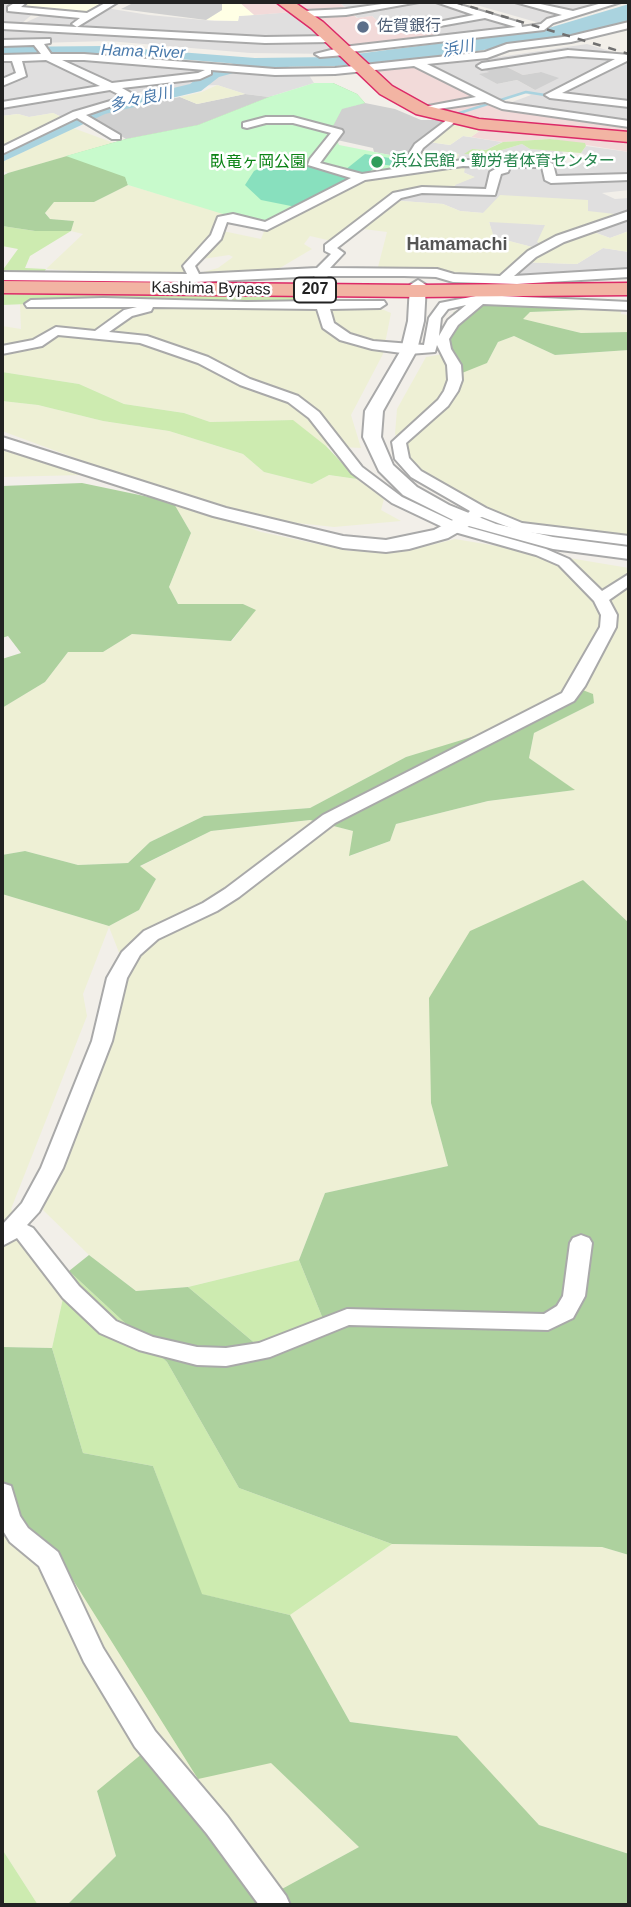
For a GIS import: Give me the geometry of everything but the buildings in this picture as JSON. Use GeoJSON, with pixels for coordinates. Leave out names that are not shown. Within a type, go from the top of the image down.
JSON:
{"type":"FeatureCollection","features":[{"type":"Feature","properties":{"kind":"highway"},"geometry":{"type":"LineString","coordinates":[[284,2],[304,14],[392,94],[422,110],[452,120],[500,127],[629,137]]}},
{"type":"Feature","properties":{"kind":"highway","name":"Kashima Bypass"},"geometry":{"type":"LineString","coordinates":[[2,284],[629,289]]}},
{"type":"Feature","properties":{"kind":"highway","name":"Kashima Bypass"},"geometry":{"type":"LineString","coordinates":[[417,288],[629,284]]}},
{"type":"Feature","properties":{"kind":"street"},"geometry":{"type":"LineString","coordinates":[[22,2],[11,9],[86,16]]}},
{"type":"Feature","properties":{"kind":"street"},"geometry":{"type":"LineString","coordinates":[[71,30],[86,16],[113,2]]}},
{"type":"Feature","properties":{"kind":"street"},"geometry":{"type":"LineString","coordinates":[[304,14],[346,12],[414,2]]}},
{"type":"Feature","properties":{"kind":"street"},"geometry":{"type":"LineString","coordinates":[[441,2],[532,29]]}},
{"type":"Feature","properties":{"kind":"street"},"geometry":{"type":"LineString","coordinates":[[468,2],[572,15]]}},
{"type":"Feature","properties":{"kind":"street"},"geometry":{"type":"LineString","coordinates":[[393,5],[440,36],[532,29],[616,2]]}},
{"type":"Feature","properties":{"kind":"street"},"geometry":{"type":"LineString","coordinates":[[2,151],[81,116],[133,97],[49,58],[36,41],[34,28],[47,13]]}},
{"type":"Feature","properties":{"kind":"street"},"geometry":{"type":"LineString","coordinates":[[417,22],[486,15]]}},
{"type":"Feature","properties":{"kind":"street"},"geometry":{"type":"LineString","coordinates":[[2,26],[265,40],[341,48],[425,41],[507,22]]}},
{"type":"Feature","properties":{"kind":"street"},"geometry":{"type":"LineString","coordinates":[[2,58],[84,57],[239,70],[301,72],[487,55],[507,47],[583,37],[629,25]]}},
{"type":"Feature","properties":{"kind":"street"},"geometry":{"type":"LineString","coordinates":[[583,37],[628,55]]}},
{"type":"Feature","properties":{"kind":"street"},"geometry":{"type":"LineString","coordinates":[[571,39],[628,55]]}},
{"type":"Feature","properties":{"kind":"street"},"geometry":{"type":"LineString","coordinates":[[2,43],[56,41]]}},
{"type":"Feature","properties":{"kind":"street"},"geometry":{"type":"LineString","coordinates":[[425,41],[449,60]]}},
{"type":"Feature","properties":{"kind":"street"},"geometry":{"type":"LineString","coordinates":[[320,54],[341,48]]}},
{"type":"Feature","properties":{"kind":"street"},"geometry":{"type":"LineString","coordinates":[[437,74],[568,53],[628,55]]}},
{"type":"Feature","properties":{"kind":"street"},"geometry":{"type":"LineString","coordinates":[[628,55],[550,95],[608,104],[629,104]]}},
{"type":"Feature","properties":{"kind":"street"},"geometry":{"type":"LineString","coordinates":[[2,83],[22,74],[16,58]]}},
{"type":"Feature","properties":{"kind":"street"},"geometry":{"type":"LineString","coordinates":[[417,63],[487,101],[514,108],[629,124]]}},
{"type":"Feature","properties":{"kind":"street"},"geometry":{"type":"LineString","coordinates":[[2,105],[158,79],[200,76],[218,68]]}},
{"type":"Feature","properties":{"kind":"street"},"geometry":{"type":"LineString","coordinates":[[422,110],[487,101]]}},
{"type":"Feature","properties":{"kind":"street"},"geometry":{"type":"LineString","coordinates":[[595,119],[608,104]]}},
{"type":"Feature","properties":{"kind":"street"},"geometry":{"type":"LineString","coordinates":[[81,116],[116,137]]}},
{"type":"Feature","properties":{"kind":"street"},"geometry":{"type":"LineString","coordinates":[[247,125],[266,120],[293,120],[338,132],[314,161],[314,165],[362,177]]}},
{"type":"Feature","properties":{"kind":"street"},"geometry":{"type":"LineString","coordinates":[[405,169],[419,146],[452,120]]}},
{"type":"Feature","properties":{"kind":"street"},"geometry":{"type":"LineString","coordinates":[[195,278],[188,266],[216,236],[222,219],[227,217],[267,226],[362,177],[463,163],[547,164],[551,180],[629,177]]}},
{"type":"Feature","properties":{"kind":"street"},"geometry":{"type":"LineString","coordinates":[[505,164],[504,170],[496,172],[491,193],[422,190],[397,195],[329,248],[338,253],[320,274],[321,303],[328,325],[345,337],[372,345],[425,350],[432,346],[435,318],[444,306],[481,299],[629,306]]}},
{"type":"Feature","properties":{"kind":"street"},"geometry":{"type":"LineString","coordinates":[[505,278],[532,254],[560,239],[629,215]]}},
{"type":"Feature","properties":{"kind":"street"},"geometry":{"type":"LineString","coordinates":[[2,276],[195,278],[437,273],[453,278]]}},
{"type":"Feature","properties":{"kind":"street"},"geometry":{"type":"LineString","coordinates":[[7,1233],[31,1207],[52,1168],[102,1041],[117,978],[132,952],[151,935],[210,907],[232,893],[329,819],[568,697],[577,686],[608,627],[609,615],[601,599],[564,562],[411,491],[384,467],[372,437],[374,411],[409,350],[416,321],[417,288],[422,279],[543,279],[629,273]]}},
{"type":"Feature","properties":{"kind":"street"},"geometry":{"type":"LineString","coordinates":[[468,519],[402,459],[399,442],[443,403],[451,391],[455,380],[454,365],[444,349],[443,340],[453,323],[481,299]]}},
{"type":"Feature","properties":{"kind":"street"},"geometry":{"type":"LineString","coordinates":[[97,335],[128,313],[153,303]]}},
{"type":"Feature","properties":{"kind":"street"},"geometry":{"type":"LineString","coordinates":[[32,304],[380,304]]}},
{"type":"Feature","properties":{"kind":"street"},"geometry":{"type":"LineString","coordinates":[[2,350],[37,343],[55,331],[142,339],[203,360],[245,382],[293,399],[314,415],[357,470],[397,500],[523,537],[629,553]]}},
{"type":"Feature","properties":{"kind":"street"},"geometry":{"type":"LineString","coordinates":[[2,442],[208,509],[343,542],[386,545],[409,543],[468,519],[629,541]]}},
{"type":"Feature","properties":{"kind":"street"},"geometry":{"type":"LineString","coordinates":[[601,599],[629,579]]}},
{"type":"Feature","properties":{"kind":"street"},"geometry":{"type":"LineString","coordinates":[[7,1233],[24,1233],[71,1292],[108,1327],[146,1344],[197,1356],[226,1357],[262,1351],[346,1317],[548,1322],[565,1312],[574,1296],[581,1243]]}},
{"type":"Feature","properties":{"kind":"street"},"geometry":{"type":"LineString","coordinates":[[2,1493],[8,1518],[19,1535],[49,1559],[93,1654],[145,1739],[217,1825],[276,1905]]}},
{"type":"Feature","properties":{"kind":"shaded area"},"geometry":{"type":"Polygon","coordinates":[[[2,2],[25,2],[16,8],[36,11],[20,25],[44,14],[100,7],[215,21],[238,21],[239,16],[293,12],[327,41],[336,54],[250,53],[108,41],[2,44],[2,2]]]}},
{"type":"Feature","properties":{"kind":"shaded area"},"geometry":{"type":"Polygon","coordinates":[[[25,2],[109,2],[85,16],[15,9],[25,2]]]}},
{"type":"Feature","properties":{"kind":"shaded area"},"geometry":{"type":"Polygon","coordinates":[[[135,2],[222,2],[222,10],[206,20],[121,9],[135,2]]]}},
{"type":"Feature","properties":{"kind":"shaded area"},"geometry":{"type":"Polygon","coordinates":[[[222,2],[240,3],[254,15],[239,16],[238,21],[206,20],[222,10],[222,2]]]}},
{"type":"Feature","properties":{"kind":"shaded area"},"geometry":{"type":"Polygon","coordinates":[[[227,2],[274,2],[293,12],[254,15],[240,3],[227,2]]]}},
{"type":"Feature","properties":{"kind":"shaded area"},"geometry":{"type":"Polygon","coordinates":[[[298,2],[342,2],[340,3],[357,18],[372,16],[391,33],[427,29],[443,40],[350,51],[298,2]]]}},
{"type":"Feature","properties":{"kind":"shaded area"},"geometry":{"type":"Polygon","coordinates":[[[339,2],[445,2],[530,27],[443,40],[427,29],[391,33],[372,16],[358,18],[339,2]]]}},
{"type":"Feature","properties":{"kind":"shaded area"},"geometry":{"type":"Polygon","coordinates":[[[466,2],[619,2],[543,24],[466,2]]]}},
{"type":"Feature","properties":{"kind":"shaded area"},"geometry":{"type":"Polygon","coordinates":[[[587,44],[629,57],[629,125],[534,112],[504,105],[531,95],[525,93],[488,103],[413,63],[490,54],[499,57],[587,44]],[[507,67],[486,70],[490,72],[481,74],[497,84],[517,80],[535,90],[541,72],[523,75],[507,67]]]}},
{"type":"Feature","properties":{"kind":"shaded area"},"geometry":{"type":"Polygon","coordinates":[[[86,57],[307,72],[314,83],[269,97],[245,94],[217,85],[192,86],[157,94],[149,89],[66,119],[53,113],[29,117],[18,114],[2,116],[2,58],[86,57]]]}},
{"type":"Feature","properties":{"kind":"shaded area"},"geometry":{"type":"Polygon","coordinates":[[[413,63],[488,103],[629,125],[629,135],[482,123],[407,100],[369,67],[413,63]]]}},
{"type":"Feature","properties":{"kind":"shaded area"},"geometry":{"type":"Polygon","coordinates":[[[507,67],[523,75],[541,72],[559,78],[535,90],[517,80],[497,84],[479,74],[489,72],[485,70],[507,67]]]}},
{"type":"Feature","properties":{"kind":"shaded area"},"geometry":{"type":"Polygon","coordinates":[[[217,85],[245,94],[197,104],[180,97],[202,92],[217,85]]]}},
{"type":"Feature","properties":{"kind":"shaded area"},"geometry":{"type":"Polygon","coordinates":[[[245,94],[269,97],[198,125],[126,139],[90,117],[180,97],[197,104],[245,94]]]}},
{"type":"Feature","properties":{"kind":"shaded area"},"geometry":{"type":"Polygon","coordinates":[[[365,103],[395,109],[421,120],[444,120],[407,158],[374,152],[373,148],[337,140],[333,126],[342,108],[365,103]]]}},
{"type":"Feature","properties":{"kind":"shaded area"},"geometry":{"type":"Polygon","coordinates":[[[53,113],[66,119],[2,152],[2,116],[18,114],[29,117],[53,113]]]}},
{"type":"Feature","properties":{"kind":"shaded area"},"geometry":{"type":"Polygon","coordinates":[[[444,120],[485,127],[471,137],[463,136],[450,145],[422,141],[444,120]]]}},
{"type":"Feature","properties":{"kind":"shaded area"},"geometry":{"type":"Polygon","coordinates":[[[485,127],[629,140],[629,152],[550,139],[503,142],[471,137],[485,127]]]}},
{"type":"Feature","properties":{"kind":"shaded area"},"geometry":{"type":"Polygon","coordinates":[[[73,128],[114,143],[8,173],[2,171],[2,162],[73,128]]]}},
{"type":"Feature","properties":{"kind":"shaded area"},"geometry":{"type":"Polygon","coordinates":[[[463,136],[502,142],[486,150],[472,149],[466,154],[485,155],[522,144],[530,149],[562,151],[567,164],[615,160],[592,158],[581,153],[586,146],[629,152],[629,190],[602,193],[615,199],[629,198],[629,231],[610,238],[583,228],[587,200],[483,213],[460,211],[443,204],[387,200],[395,194],[456,190],[454,185],[474,177],[413,149],[422,141],[450,145],[463,136]]]}},
{"type":"Feature","properties":{"kind":"shaded area"},"geometry":{"type":"Polygon","coordinates":[[[413,149],[459,154],[456,163],[465,168],[464,173],[475,177],[455,185],[456,190],[421,189],[388,200],[443,204],[460,211],[483,213],[500,195],[588,200],[588,211],[624,215],[585,229],[610,238],[629,231],[629,252],[603,248],[577,264],[518,262],[505,275],[377,271],[387,232],[356,228],[336,242],[310,236],[304,244],[312,249],[273,272],[208,276],[200,273],[218,268],[233,257],[229,255],[189,261],[190,276],[154,277],[46,269],[83,234],[71,231],[74,221],[50,219],[45,212],[54,202],[94,202],[128,185],[223,213],[218,230],[261,239],[267,224],[355,178],[398,168],[413,149]],[[489,222],[494,237],[536,248],[543,245],[537,242],[545,225],[489,222]]]}},
{"type":"Feature","properties":{"kind":"shaded area"},"geometry":{"type":"Polygon","coordinates":[[[489,221],[545,225],[544,246],[536,248],[493,237],[489,221]]]}},
{"type":"Feature","properties":{"kind":"shaded area"},"geometry":{"type":"Polygon","coordinates":[[[603,248],[629,252],[629,272],[520,278],[505,275],[518,262],[577,264],[603,248]]]}},
{"type":"Feature","properties":{"kind":"shaded area"},"geometry":{"type":"Polygon","coordinates":[[[74,302],[290,309],[377,307],[391,313],[383,354],[351,415],[361,448],[326,446],[292,420],[210,422],[184,413],[124,404],[79,384],[2,372],[2,326],[21,329],[20,304],[74,302]]]}},
{"type":"Feature","properties":{"kind":"shaded area"},"geometry":{"type":"Polygon","coordinates":[[[590,307],[621,309],[621,314],[629,315],[629,332],[581,333],[522,319],[530,312],[583,310],[590,307]]]}},
{"type":"Feature","properties":{"kind":"shaded area"},"geometry":{"type":"Polygon","coordinates":[[[514,336],[555,355],[629,350],[629,537],[521,525],[430,479],[406,460],[395,434],[397,409],[426,357],[443,354],[487,363],[498,342],[514,336]]]}},
{"type":"Feature","properties":{"kind":"shaded area"},"geometry":{"type":"Polygon","coordinates":[[[2,401],[38,405],[103,421],[169,431],[243,454],[264,472],[312,484],[329,475],[357,479],[384,499],[381,510],[401,521],[334,527],[269,520],[135,480],[2,431],[2,401]]]}},
{"type":"Feature","properties":{"kind":"shaded area"},"geometry":{"type":"Polygon","coordinates":[[[2,450],[83,475],[2,477],[2,450]]]}},
{"type":"Feature","properties":{"kind":"shaded area"},"geometry":{"type":"Polygon","coordinates":[[[173,502],[261,532],[350,551],[407,551],[455,539],[629,568],[629,923],[583,880],[431,1103],[448,1166],[325,1193],[299,1260],[188,1287],[136,1291],[89,1255],[43,1210],[127,973],[109,927],[83,994],[87,1016],[11,1209],[69,1271],[52,1348],[2,1347],[2,894],[109,926],[139,910],[156,879],[139,867],[211,831],[310,820],[353,831],[350,856],[390,841],[396,824],[488,801],[574,790],[529,758],[534,733],[594,703],[406,757],[310,808],[204,816],[150,842],[128,863],[78,865],[25,851],[2,855],[2,708],[45,682],[68,652],[103,652],[132,634],[232,641],[255,610],[243,604],[178,604],[169,587],[191,533],[173,502]]]}},
{"type":"Feature","properties":{"kind":"shaded area"},"geometry":{"type":"Polygon","coordinates":[[[2,1510],[3,1527],[61,1561],[359,1847],[280,1890],[97,1791],[116,1856],[67,1905],[38,1905],[2,1849],[2,1510]]]}},
{"type":"Feature","properties":{"kind":"shaded area"},"geometry":{"type":"Polygon","coordinates":[[[392,1544],[602,1547],[629,1555],[629,1854],[539,1825],[456,1736],[350,1722],[290,1615],[392,1544]]]}},
{"type":"Feature","properties":{"kind":"green space","name":"臥竜ヶ岡公園"},"geometry":{"type":"Polygon","coordinates":[[[314,83],[333,83],[357,94],[365,103],[342,109],[333,126],[341,131],[337,140],[339,145],[405,158],[397,168],[355,178],[267,224],[259,225],[128,185],[125,177],[66,156],[126,139],[198,125],[269,97],[314,83]]]}},
{"type":"Feature","properties":{"kind":"green space"},"geometry":{"type":"Polygon","coordinates":[[[333,83],[357,94],[365,103],[342,108],[333,126],[126,178],[128,185],[94,202],[54,202],[45,213],[50,219],[74,221],[71,231],[35,231],[2,226],[2,176],[8,173],[126,139],[198,125],[269,97],[333,83]]]}},
{"type":"Feature","properties":{"kind":"green space"},"geometry":{"type":"Polygon","coordinates":[[[550,139],[585,143],[586,146],[581,153],[530,149],[522,144],[485,155],[464,154],[472,149],[486,150],[503,142],[550,139]]]}},
{"type":"Feature","properties":{"kind":"green space","name":"浜公民館・勤労者体育センター"},"geometry":{"type":"Polygon","coordinates":[[[365,154],[402,160],[394,166],[379,164],[368,173],[345,170],[365,154]]]}},
{"type":"Feature","properties":{"kind":"green space"},"geometry":{"type":"Polygon","coordinates":[[[292,164],[312,166],[355,178],[296,207],[261,200],[245,185],[254,171],[262,167],[292,164]]]}},
{"type":"Feature","properties":{"kind":"green space"},"geometry":{"type":"Polygon","coordinates":[[[2,226],[35,231],[71,231],[30,256],[25,268],[46,269],[42,275],[13,275],[2,271],[18,249],[2,246],[2,226]]]}},
{"type":"Feature","properties":{"kind":"green space"},"geometry":{"type":"Polygon","coordinates":[[[2,294],[307,297],[303,303],[74,302],[2,305],[2,294]]]}},
{"type":"Feature","properties":{"kind":"green space"},"geometry":{"type":"Polygon","coordinates":[[[476,302],[590,307],[584,310],[530,312],[523,319],[581,333],[629,332],[629,350],[555,355],[514,336],[498,342],[487,363],[462,373],[443,354],[440,336],[454,312],[476,302]]]}},
{"type":"Feature","properties":{"kind":"green space"},"geometry":{"type":"Polygon","coordinates":[[[2,372],[79,384],[124,404],[184,413],[210,422],[293,420],[326,446],[357,479],[329,475],[312,484],[264,472],[243,454],[169,431],[103,421],[38,405],[2,401],[2,372]]]}},
{"type":"Feature","properties":{"kind":"green space"},"geometry":{"type":"Polygon","coordinates":[[[82,483],[173,502],[191,533],[169,587],[178,604],[243,604],[256,610],[231,641],[132,634],[103,652],[68,652],[45,682],[2,708],[2,659],[21,653],[8,636],[2,638],[2,486],[82,483]]]}},
{"type":"Feature","properties":{"kind":"green space"},"geometry":{"type":"Polygon","coordinates":[[[580,689],[593,694],[594,703],[534,733],[529,758],[575,790],[488,801],[396,824],[390,841],[349,856],[353,831],[310,820],[211,831],[140,866],[156,879],[139,910],[109,926],[2,894],[2,855],[25,851],[78,865],[128,863],[150,842],[204,816],[310,808],[406,757],[501,728],[564,691],[580,689]]]}},
{"type":"Feature","properties":{"kind":"green space"},"geometry":{"type":"Polygon","coordinates":[[[583,880],[629,923],[629,1555],[602,1547],[392,1544],[239,1488],[167,1362],[69,1271],[89,1255],[136,1291],[188,1287],[257,1345],[323,1319],[299,1260],[325,1193],[448,1166],[431,1103],[429,998],[470,931],[583,880]]]}},
{"type":"Feature","properties":{"kind":"green space"},"geometry":{"type":"Polygon","coordinates":[[[299,1260],[323,1319],[257,1345],[188,1287],[299,1260]]]}},
{"type":"Feature","properties":{"kind":"green space"},"geometry":{"type":"Polygon","coordinates":[[[69,1271],[167,1362],[239,1488],[392,1544],[290,1615],[201,1594],[153,1466],[83,1453],[52,1348],[69,1271]]]}},
{"type":"Feature","properties":{"kind":"green space"},"geometry":{"type":"Polygon","coordinates":[[[2,1347],[52,1348],[83,1453],[153,1466],[202,1594],[290,1615],[350,1722],[457,1736],[539,1825],[629,1854],[629,1905],[67,1905],[116,1856],[97,1791],[143,1753],[280,1890],[359,1847],[271,1763],[198,1779],[61,1561],[3,1527],[2,1347]]]}},
{"type":"Feature","properties":{"kind":"green space"},"geometry":{"type":"Polygon","coordinates":[[[2,1849],[38,1905],[2,1905],[2,1849]]]}},
{"type":"Feature","properties":{"kind":"water"},"geometry":{"type":"Polygon","coordinates":[[[629,4],[629,22],[578,35],[458,54],[337,66],[275,67],[107,53],[2,55],[2,47],[103,46],[255,58],[333,57],[542,30],[629,4]]]}},
{"type":"Feature","properties":{"kind":"waterway","name":"多々良川"},"geometry":{"type":"LineString","coordinates":[[2,157],[100,110],[195,88],[213,74],[247,64],[285,64]]}},
{"type":"Feature","properties":{"kind":"waterway"},"geometry":{"type":"LineString","coordinates":[[453,115],[526,92],[551,96]]}},
{"type":"Feature","properties":{"kind":"railway"},"geometry":{"type":"LineString","coordinates":[[455,2],[629,54]]}},
{"type":"Feature","properties":{"kind":"place","name":"佐賀銀行"},"geometry":{"type":"Point","coordinates":[363,27]}},
{"type":"Feature","properties":{"kind":"place","name":"浜公民館・勤労者体育センター"},"geometry":{"type":"Point","coordinates":[377,162]}},
{"type":"Feature","properties":{"kind":"district","name":"Hamamachi"},"geometry":{"type":"Point","coordinates":[457,245]}},
{"type":"Feature","properties":{"kind":"water label","name":"浜川"},"geometry":{"type":"Point","coordinates":[458,49]}},
{"type":"Feature","properties":{"kind":"water label","name":"Hama River"},"geometry":{"type":"Point","coordinates":[143,52]}}]}
